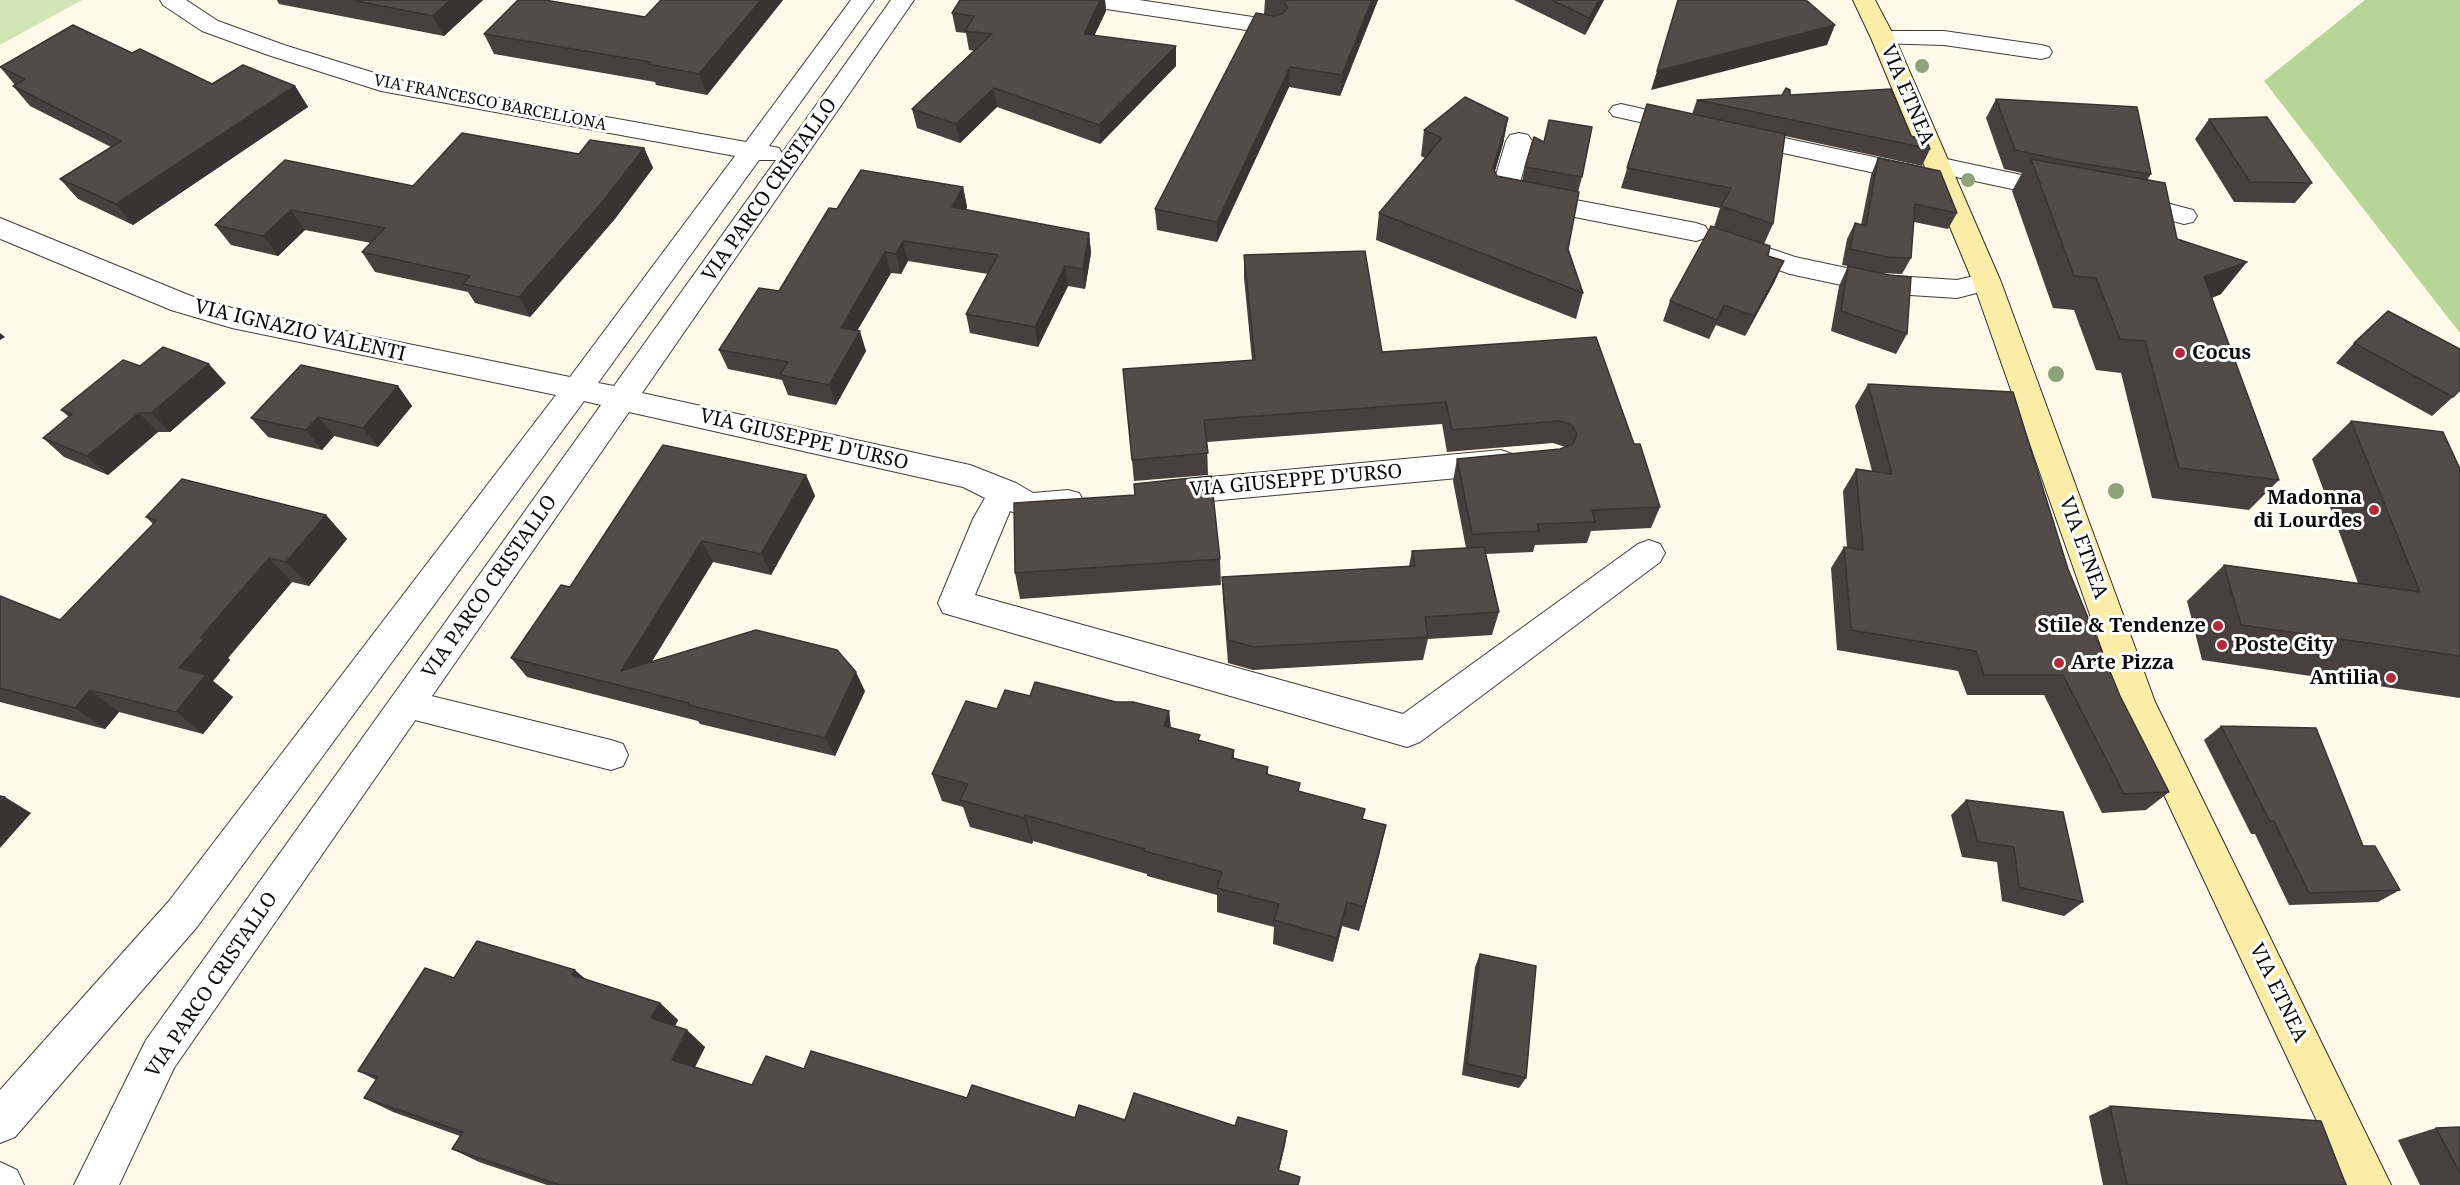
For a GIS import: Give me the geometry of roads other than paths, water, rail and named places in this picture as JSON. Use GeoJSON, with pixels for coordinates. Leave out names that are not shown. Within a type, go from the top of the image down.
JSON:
{"type":"FeatureCollection","features":[{"type":"Feature","properties":{"kind":"main road","name":"VIA ETNEA"},"geometry":{"type":"LineString","coordinates":[[1864,0],[1883,38],[1987,282],[2138,703],[2369,1185]]}},
{"type":"Feature","properties":{"kind":"street","name":"VIA FRANCESCO BARCELLONA"},"geometry":{"type":"LineString","coordinates":[[171,0],[210,26],[276,50],[390,86],[792,157]]}},
{"type":"Feature","properties":{"kind":"street","name":"VIA PARCO CRISTALLO"},"geometry":{"type":"LineString","coordinates":[[0,1122],[183,914],[577,389],[863,0]]}},
{"type":"Feature","properties":{"kind":"street","name":"VIA PARCO CRISTALLO"},"geometry":{"type":"LineString","coordinates":[[96,1185],[160,1054],[903,0]]}},
{"type":"Feature","properties":{"kind":"street"},"geometry":{"type":"LineString","coordinates":[[1093,0],[1273,27]]}},
{"type":"Feature","properties":{"kind":"street"},"geometry":{"type":"LineString","coordinates":[[1519,141],[1503,195],[1696,232]]}},
{"type":"Feature","properties":{"kind":"street","name":"VIA IGNAZIO VALENTI"},"geometry":{"type":"LineString","coordinates":[[0,227],[12,234],[182,303],[232,318],[622,400]]}},
{"type":"Feature","properties":{"kind":"street","name":"VIA GIUSEPPE D'URSO"},"geometry":{"type":"LineString","coordinates":[[622,400],[970,477],[1030,506],[1102,499]]}},
{"type":"Feature","properties":{"kind":"street","name":"VIA GIUSEPPE D'URSO"},"geometry":{"type":"LineString","coordinates":[[1137,496],[1530,459]]}},
{"type":"Feature","properties":{"kind":"street"},"geometry":{"type":"LineString","coordinates":[[1005,492],[989,519],[955,603],[1407,731],[1649,553]]}},
{"type":"Feature","properties":{"kind":"lane"},"geometry":{"type":"LineString","coordinates":[[1883,38],[1944,38],[2041,52]]}},
{"type":"Feature","properties":{"kind":"lane"},"geometry":{"type":"LineString","coordinates":[[1621,111],[1713,131],[1940,172],[2133,202],[2184,216]]}},
{"type":"Feature","properties":{"kind":"lane"},"geometry":{"type":"LineString","coordinates":[[1696,232],[1790,265],[1879,284],[1957,289],[1987,282]]}},
{"type":"Feature","properties":{"kind":"lane"},"geometry":{"type":"LineString","coordinates":[[407,704],[611,755]]}},
{"type":"Feature","properties":{"kind":"place","name":"Cocus"},"geometry":{"type":"Point","coordinates":[2180,353]}},
{"type":"Feature","properties":{"kind":"place","name":"Madonna di Lourdes"},"geometry":{"type":"Point","coordinates":[2374,510]}},
{"type":"Feature","properties":{"kind":"place","name":"Stile & Tendenze"},"geometry":{"type":"Point","coordinates":[2218,626]}},
{"type":"Feature","properties":{"kind":"place","name":"Poste City"},"geometry":{"type":"Point","coordinates":[2222,645]}},
{"type":"Feature","properties":{"kind":"place","name":"Arte Pizza"},"geometry":{"type":"Point","coordinates":[2059,663]}},
{"type":"Feature","properties":{"kind":"place","name":"Antilia"},"geometry":{"type":"Point","coordinates":[2391,678]}}]}
